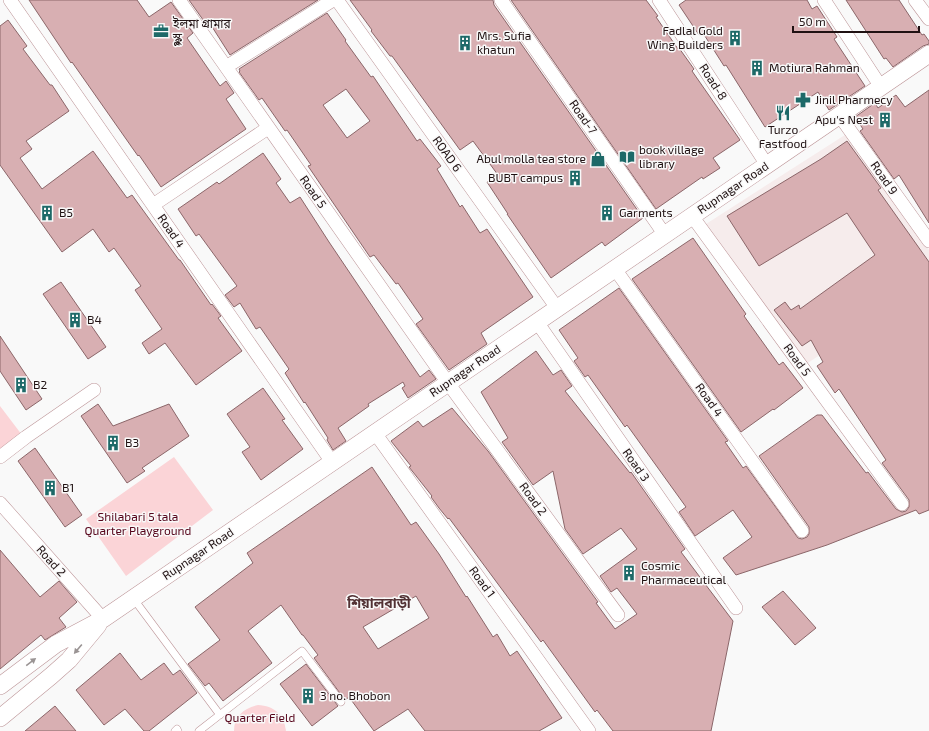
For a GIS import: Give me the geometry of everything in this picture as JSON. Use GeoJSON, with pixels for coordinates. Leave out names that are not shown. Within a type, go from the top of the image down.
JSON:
{"type":"FeatureCollection","features":[{"type":"Feature","properties":{"kind":"street"},"geometry":{"type":"LineString","coordinates":[[0,7],[9,0]]}},
{"type":"Feature","properties":{"kind":"street","name":"Road 4"},"geometry":{"type":"LineString","coordinates":[[9,0],[332,462]]}},
{"type":"Feature","properties":{"kind":"street","name":"Road 5"},"geometry":{"type":"LineString","coordinates":[[179,0],[448,383]]}},
{"type":"Feature","properties":{"kind":"street"},"geometry":{"type":"LineString","coordinates":[[226,67],[332,0]]}},
{"type":"Feature","properties":{"kind":"street","name":"ROAD 6"},"geometry":{"type":"LineString","coordinates":[[337,0],[557,308]]}},
{"type":"Feature","properties":{"kind":"street","name":"Road-7"},"geometry":{"type":"LineString","coordinates":[[501,0],[665,235]]}},
{"type":"Feature","properties":{"kind":"street","name":"Road-8"},"geometry":{"type":"LineString","coordinates":[[659,0],[767,165]]}},
{"type":"Feature","properties":{"kind":"street"},"geometry":{"type":"LineString","coordinates":[[824,0],[881,87]]}},
{"type":"Feature","properties":{"kind":"street"},"geometry":{"type":"LineString","coordinates":[[915,0],[929,19]]}},
{"type":"Feature","properties":{"kind":"street","name":"Rupnagar Road"},"geometry":{"type":"LineString","coordinates":[[0,686],[56,644],[103,619],[929,54]]}},
{"type":"Feature","properties":{"kind":"street","name":"Road 9"},"geometry":{"type":"LineString","coordinates":[[839,115],[929,241]]}},
{"type":"Feature","properties":{"kind":"street"},"geometry":{"type":"LineString","coordinates":[[153,205],[268,128]]}},
{"type":"Feature","properties":{"kind":"street","name":"Road 5"},"geometry":{"type":"LineString","coordinates":[[692,216],[902,504]]}},
{"type":"Feature","properties":{"kind":"street","name":"Road 4"},"geometry":{"type":"LineString","coordinates":[[615,269],[802,531]]}},
{"type":"Feature","properties":{"kind":"street","name":"Road 3"},"geometry":{"type":"LineString","coordinates":[[537,322],[736,608]]}},
{"type":"Feature","properties":{"kind":"street","name":"Road 2"},"geometry":{"type":"LineString","coordinates":[[448,383],[618,615]]}},
{"type":"Feature","properties":{"kind":"street"},"geometry":{"type":"LineString","coordinates":[[0,458],[26,436],[94,390]]}},
{"type":"Feature","properties":{"kind":"street","name":"Road 1"},"geometry":{"type":"LineString","coordinates":[[375,433],[589,731]]}},
{"type":"Feature","properties":{"kind":"street","name":"Road 2"},"geometry":{"type":"LineString","coordinates":[[0,503],[103,619]]}},
{"type":"Feature","properties":{"kind":"street"},"geometry":{"type":"LineString","coordinates":[[0,718],[52,676],[69,660],[103,619]]}},
{"type":"Feature","properties":{"kind":"lane"},"geometry":{"type":"LineString","coordinates":[[133,598],[220,715]]}},
{"type":"Feature","properties":{"kind":"lane"},"geometry":{"type":"LineString","coordinates":[[199,731],[302,651],[341,702]]}},
{"type":"Feature","properties":{"kind":"lane"},"geometry":{"type":"LineString","coordinates":[[175,731],[177,729],[178,731]]}},
{"type":"Feature","properties":{"kind":"shaded area"},"geometry":{"type":"Polygon","coordinates":[[[848,133],[929,250],[929,281],[805,365],[706,224],[848,133]]]}},
{"type":"Feature","properties":{"kind":"green space"},"geometry":{"type":"Polygon","coordinates":[[[0,406],[22,435],[0,453],[0,406]]]}},
{"type":"Feature","properties":{"kind":"green space","name":"Shilabari 5 tala Quarter Playground"},"geometry":{"type":"Polygon","coordinates":[[[174,457],[213,510],[126,576],[86,519],[174,457]]]}},
{"type":"Feature","properties":{"kind":"green space","name":"Quarter Field"},"geometry":{"type":"Polygon","coordinates":[[[258,705],[269,707],[277,712],[283,720],[286,731],[234,731],[234,726],[238,717],[248,708],[258,705]]]}},
{"type":"Feature","properties":{"kind":"building"},"geometry":{"type":"Polygon","coordinates":[[[29,0],[137,0],[149,17],[171,2],[193,33],[187,38],[220,86],[226,81],[234,93],[226,99],[246,129],[161,187],[72,62],[71,63],[29,0]]]}},
{"type":"Feature","properties":{"kind":"building"},"geometry":{"type":"Polygon","coordinates":[[[189,0],[318,0],[230,55],[209,22],[206,24],[189,0]]]}},
{"type":"Feature","properties":{"kind":"building"},"geometry":{"type":"Polygon","coordinates":[[[350,0],[493,0],[494,5],[643,218],[605,246],[602,242],[551,278],[487,182],[498,175],[473,141],[460,150],[392,56],[390,56],[371,31],[372,30],[350,0]]]}},
{"type":"Feature","properties":{"kind":"building"},"geometry":{"type":"Polygon","coordinates":[[[511,0],[646,0],[658,16],[656,17],[678,49],[679,48],[694,69],[692,71],[740,140],[713,158],[720,168],[703,179],[702,177],[656,209],[511,0]]]}},
{"type":"Feature","properties":{"kind":"building"},"geometry":{"type":"Polygon","coordinates":[[[686,0],[807,0],[812,9],[817,6],[837,37],[834,39],[865,86],[829,110],[818,92],[765,127],[726,65],[724,66],[703,33],[699,35],[679,5],[686,0]]]}},
{"type":"Feature","properties":{"kind":"building"},"geometry":{"type":"Polygon","coordinates":[[[846,0],[899,0],[922,35],[924,34],[929,41],[929,44],[923,46],[893,67],[886,58],[884,59],[846,0]]]}},
{"type":"Feature","properties":{"kind":"building"},"geometry":{"type":"Polygon","coordinates":[[[327,13],[371,77],[373,76],[417,141],[420,139],[441,166],[437,169],[460,207],[462,205],[480,233],[487,229],[533,297],[481,333],[487,344],[449,370],[416,324],[423,319],[398,283],[396,284],[374,255],[370,257],[308,166],[311,165],[287,130],[285,131],[262,98],[259,100],[239,72],[239,69],[327,13]],[[346,89],[323,105],[347,138],[370,121],[346,89]]]}},
{"type":"Feature","properties":{"kind":"building"},"geometry":{"type":"Polygon","coordinates":[[[8,20],[27,46],[23,49],[50,85],[52,85],[69,111],[26,141],[32,149],[20,158],[42,189],[93,151],[127,198],[132,195],[211,305],[212,304],[221,316],[218,318],[242,351],[196,385],[165,343],[149,354],[142,343],[162,329],[135,290],[141,286],[114,248],[109,252],[93,229],[62,252],[0,165],[0,26],[8,20]]]}},
{"type":"Feature","properties":{"kind":"building"},"geometry":{"type":"Polygon","coordinates":[[[929,90],[929,223],[899,175],[894,179],[860,131],[863,129],[855,117],[875,103],[878,108],[896,95],[905,107],[929,90]]]}},
{"type":"Feature","properties":{"kind":"building"},"geometry":{"type":"Polygon","coordinates":[[[847,141],[881,188],[878,190],[929,262],[929,510],[919,514],[916,510],[827,545],[736,575],[723,558],[752,537],[733,510],[695,536],[679,512],[686,507],[627,425],[625,427],[588,375],[585,377],[574,361],[578,358],[559,330],[619,288],[728,441],[725,442],[743,468],[746,466],[798,538],[802,539],[807,537],[809,534],[809,527],[759,456],[817,415],[822,415],[866,473],[868,472],[896,509],[902,512],[906,511],[909,507],[909,500],[882,463],[886,460],[839,389],[835,393],[817,366],[823,362],[811,340],[802,346],[774,310],[785,302],[791,310],[799,305],[800,309],[875,255],[847,213],[759,266],[727,216],[821,159],[847,141]]]}},
{"type":"Feature","properties":{"kind":"building"},"geometry":{"type":"Polygon","coordinates":[[[263,153],[281,179],[276,183],[290,203],[300,197],[420,377],[429,370],[436,379],[408,398],[402,388],[405,386],[403,382],[368,404],[369,406],[338,428],[346,441],[333,450],[327,440],[328,438],[285,373],[289,369],[260,327],[256,329],[240,303],[234,307],[225,295],[237,286],[199,234],[196,236],[178,209],[217,182],[219,184],[263,153]]]}},
{"type":"Feature","properties":{"kind":"building"},"geometry":{"type":"Polygon","coordinates":[[[693,238],[746,314],[744,316],[779,365],[783,362],[803,388],[741,432],[632,279],[693,238]]]}},
{"type":"Feature","properties":{"kind":"building","name":"B4"},"geometry":{"type":"Polygon","coordinates":[[[61,282],[106,347],[88,359],[43,294],[61,282]]]}},
{"type":"Feature","properties":{"kind":"building","name":"B2"},"geometry":{"type":"Polygon","coordinates":[[[0,336],[42,399],[26,410],[0,371],[0,336]]]}},
{"type":"Feature","properties":{"kind":"building"},"geometry":{"type":"Polygon","coordinates":[[[536,351],[553,375],[561,370],[572,386],[565,391],[630,473],[631,472],[685,549],[681,552],[733,621],[711,731],[613,731],[597,710],[595,712],[543,640],[541,642],[449,518],[448,519],[439,508],[431,497],[432,496],[409,467],[411,466],[391,441],[418,421],[423,427],[452,408],[488,451],[598,602],[596,603],[615,629],[637,614],[617,588],[611,592],[600,576],[637,549],[621,528],[583,554],[565,529],[553,471],[533,485],[502,442],[508,438],[481,392],[536,351]]]}},
{"type":"Feature","properties":{"kind":"building"},"geometry":{"type":"Polygon","coordinates":[[[263,388],[285,419],[282,420],[303,449],[261,480],[242,452],[250,447],[227,414],[263,388]]]}},
{"type":"Feature","properties":{"kind":"building"},"geometry":{"type":"Polygon","coordinates":[[[98,404],[113,426],[169,404],[189,436],[142,468],[145,471],[127,483],[81,416],[98,404]]]}},
{"type":"Feature","properties":{"kind":"building","name":"B1"},"geometry":{"type":"Polygon","coordinates":[[[35,448],[82,515],[65,527],[18,461],[35,448]]]}},
{"type":"Feature","properties":{"kind":"building"},"geometry":{"type":"Polygon","coordinates":[[[372,467],[411,525],[416,522],[439,554],[493,637],[497,634],[510,656],[517,651],[562,718],[539,731],[425,731],[408,709],[374,731],[349,697],[345,700],[314,658],[318,655],[281,605],[248,631],[272,663],[223,701],[209,683],[205,686],[188,664],[220,640],[195,607],[253,563],[247,553],[372,467]],[[416,596],[363,627],[378,649],[429,618],[416,596]]]}},
{"type":"Feature","properties":{"kind":"building"},"geometry":{"type":"Polygon","coordinates":[[[0,550],[40,597],[59,581],[77,602],[59,618],[66,627],[45,640],[41,635],[0,669],[0,550]]]}},
{"type":"Feature","properties":{"kind":"building"},"geometry":{"type":"Polygon","coordinates":[[[783,591],[816,628],[795,645],[762,607],[783,591]]]}},
{"type":"Feature","properties":{"kind":"building"},"geometry":{"type":"Polygon","coordinates":[[[120,653],[141,680],[164,663],[173,675],[180,670],[197,693],[149,731],[144,731],[125,709],[104,725],[76,690],[120,653]]]}},
{"type":"Feature","properties":{"kind":"building","name":"3 no. Bhobon"},"geometry":{"type":"Polygon","coordinates":[[[306,664],[338,706],[312,726],[280,684],[306,664]]]}},
{"type":"Feature","properties":{"kind":"building"},"geometry":{"type":"Polygon","coordinates":[[[55,706],[76,731],[25,731],[55,706]]]}},
{"type":"Feature","properties":{"kind":"place","name":"ইলমা গ্রামার স্কুল"},"geometry":{"type":"Point","coordinates":[161,31]}},
{"type":"Feature","properties":{"kind":"place","name":"Fadlal Gold Wing Builders"},"geometry":{"type":"Point","coordinates":[735,38]}},
{"type":"Feature","properties":{"kind":"place","name":"Mrs. Sufia khatun"},"geometry":{"type":"Point","coordinates":[465,43]}},
{"type":"Feature","properties":{"kind":"place","name":"Motiura Rahman"},"geometry":{"type":"Point","coordinates":[757,68]}},
{"type":"Feature","properties":{"kind":"place","name":"Jinil Pharmecy"},"geometry":{"type":"Point","coordinates":[803,100]}},
{"type":"Feature","properties":{"kind":"place","name":"Turzo Fastfood"},"geometry":{"type":"Point","coordinates":[783,113]}},
{"type":"Feature","properties":{"kind":"place","name":"Apu's Nest"},"geometry":{"type":"Point","coordinates":[885,120]}},
{"type":"Feature","properties":{"kind":"place","name":"book village library"},"geometry":{"type":"Point","coordinates":[627,157]}},
{"type":"Feature","properties":{"kind":"place","name":"Abul molla tea store"},"geometry":{"type":"Point","coordinates":[598,159]}},
{"type":"Feature","properties":{"kind":"place","name":"BUBT campus"},"geometry":{"type":"Point","coordinates":[575,178]}},
{"type":"Feature","properties":{"kind":"place","name":"B5"},"geometry":{"type":"Point","coordinates":[47,213]}},
{"type":"Feature","properties":{"kind":"place","name":"Garments"},"geometry":{"type":"Point","coordinates":[607,213]}},
{"type":"Feature","properties":{"kind":"place","name":"B4"},"geometry":{"type":"Point","coordinates":[75,320]}},
{"type":"Feature","properties":{"kind":"place","name":"B2"},"geometry":{"type":"Point","coordinates":[21,385]}},
{"type":"Feature","properties":{"kind":"place","name":"B3"},"geometry":{"type":"Point","coordinates":[113,443]}},
{"type":"Feature","properties":{"kind":"place","name":"B1"},"geometry":{"type":"Point","coordinates":[50,488]}},
{"type":"Feature","properties":{"kind":"place","name":"Cosmic Pharmaceutical"},"geometry":{"type":"Point","coordinates":[629,573]}},
{"type":"Feature","properties":{"kind":"place","name":"3 no. Bhobon"},"geometry":{"type":"Point","coordinates":[308,696]}},
{"type":"Feature","properties":{"kind":"district","name":"শিয়ালবাড়ী"},"geometry":{"type":"Point","coordinates":[379,603]}}]}
